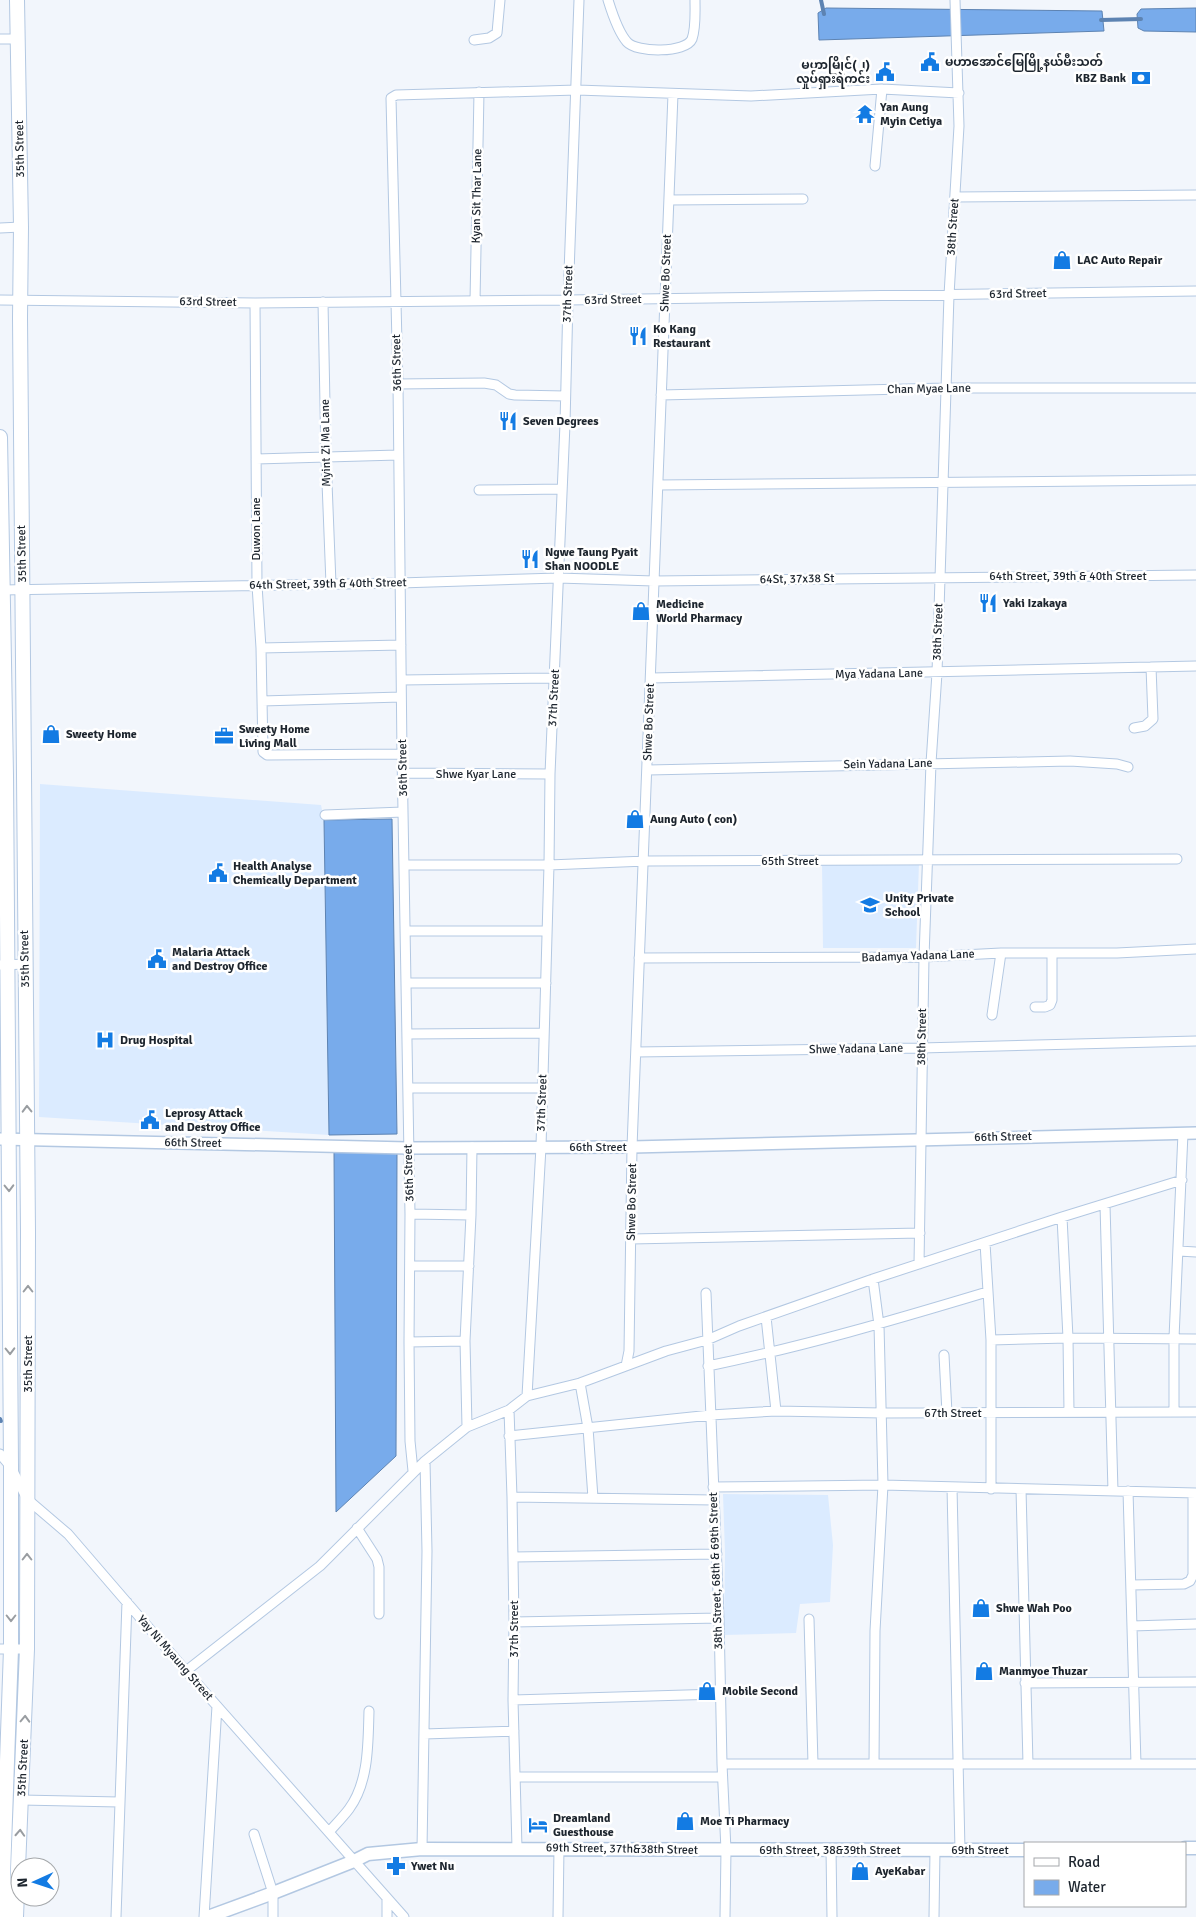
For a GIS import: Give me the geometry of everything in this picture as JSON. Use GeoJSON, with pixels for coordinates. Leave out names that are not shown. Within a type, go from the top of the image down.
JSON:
{"type":"FeatureCollection","features":[{"type":"Feature","properties":{"kind":"main road","name":"35th Street"},"geometry":{"type":"LineString","coordinates":[[16,1917],[27,1649],[28,1313],[18,0]]}},
{"type":"Feature","properties":{"kind":"main road","name":"35th Street"},"geometry":{"type":"LineString","coordinates":[[0,437],[4,1139],[10,1313],[12,1467],[5,1649],[2,1822],[4,1917]]}},
{"type":"Feature","properties":{"kind":"main road"},"geometry":{"type":"LineString","coordinates":[[10,1313],[28,1313]]}},
{"type":"Feature","properties":{"kind":"main road","name":"69th Street, 37th&38th Street"},"geometry":{"type":"LineString","coordinates":[[273,1893],[368,1854],[422,1849],[726,1850]]}},
{"type":"Feature","properties":{"kind":"main road","name":"69th Street, 38&39th Street"},"geometry":{"type":"LineString","coordinates":[[726,1850],[934,1850]]}},
{"type":"Feature","properties":{"kind":"main road","name":"69th Street"},"geometry":{"type":"LineString","coordinates":[[934,1850],[1024,1850]]}},
{"type":"Feature","properties":{"kind":"main road"},"geometry":{"type":"LineString","coordinates":[[206,1917],[273,1893]]}},
{"type":"Feature","properties":{"kind":"street"},"geometry":{"type":"LineString","coordinates":[[474,40],[490,38],[497,33],[500,0]]}},
{"type":"Feature","properties":{"kind":"street","name":"37th Street"},"geometry":{"type":"LineString","coordinates":[[527,1396],[541,1147],[550,774],[566,396],[579,0]]}},
{"type":"Feature","properties":{"kind":"street"},"geometry":{"type":"LineString","coordinates":[[608,0],[626,41],[633,47],[652,50],[680,48],[688,45],[693,32],[695,0]]}},
{"type":"Feature","properties":{"kind":"street","name":"38th Street"},"geometry":{"type":"LineString","coordinates":[[919,1264],[921,1048],[924,957],[931,763],[937,673],[944,482],[945,388],[959,126],[956,4]]}},
{"type":"Feature","properties":{"kind":"street"},"geometry":{"type":"LineString","coordinates":[[0,39],[18,39]]}},
{"type":"Feature","properties":{"kind":"street"},"geometry":{"type":"LineString","coordinates":[[480,92],[577,90],[751,96],[882,89],[959,93]]}},
{"type":"Feature","properties":{"kind":"street"},"geometry":{"type":"LineString","coordinates":[[875,166],[882,89]]}},
{"type":"Feature","properties":{"kind":"street","name":"36th Street"},"geometry":{"type":"LineString","coordinates":[[413,1471],[410,1441],[409,1342],[411,1266],[398,384],[390,98],[392,96],[480,92]]}},
{"type":"Feature","properties":{"kind":"street","name":"Kyan Sit Thar Lane"},"geometry":{"type":"LineString","coordinates":[[475,301],[480,92]]}},
{"type":"Feature","properties":{"kind":"street","name":"Shwe Bo Street"},"geometry":{"type":"LineString","coordinates":[[626,1366],[629,1351],[632,1146],[673,94]]}},
{"type":"Feature","properties":{"kind":"street"},"geometry":{"type":"LineString","coordinates":[[955,197],[1196,194]]}},
{"type":"Feature","properties":{"kind":"street"},"geometry":{"type":"LineString","coordinates":[[669,200],[803,200]]}},
{"type":"Feature","properties":{"kind":"street"},"geometry":{"type":"LineString","coordinates":[[0,228],[21,227]]}},
{"type":"Feature","properties":{"kind":"street","name":"63rd Street"},"geometry":{"type":"LineString","coordinates":[[0,300],[255,303],[396,302],[1196,291]]}},
{"type":"Feature","properties":{"kind":"street","name":"Myint Zi Ma Lane"},"geometry":{"type":"LineString","coordinates":[[323,302],[331,584]]}},
{"type":"Feature","properties":{"kind":"street","name":"Duwon Lane"},"geometry":{"type":"LineString","coordinates":[[255,303],[257,584],[261,648],[263,752],[265,755],[402,754]]}},
{"type":"Feature","properties":{"kind":"street"},"geometry":{"type":"LineString","coordinates":[[398,384],[484,383],[496,385],[515,395],[566,396]]}},
{"type":"Feature","properties":{"kind":"street","name":"Chan Myae Lane"},"geometry":{"type":"LineString","coordinates":[[661,395],[945,388],[1196,388]]}},
{"type":"Feature","properties":{"kind":"street"},"geometry":{"type":"LineString","coordinates":[[256,459],[398,455]]}},
{"type":"Feature","properties":{"kind":"street"},"geometry":{"type":"LineString","coordinates":[[658,485],[1196,480]]}},
{"type":"Feature","properties":{"kind":"street"},"geometry":{"type":"LineString","coordinates":[[479,490],[562,489]]}},
{"type":"Feature","properties":{"kind":"street","name":"64th Street, 39th & 40th Street"},"geometry":{"type":"LineString","coordinates":[[940,577],[1196,575]]}},
{"type":"Feature","properties":{"kind":"street","name":"64St, 37x38 St"},"geometry":{"type":"LineString","coordinates":[[654,581],[940,577]]}},
{"type":"Feature","properties":{"kind":"street","name":"64th Street, 39th & 40th Street"},"geometry":{"type":"LineString","coordinates":[[2,590],[257,584],[400,583],[558,578],[654,581]]}},
{"type":"Feature","properties":{"kind":"street"},"geometry":{"type":"LineString","coordinates":[[261,648],[401,645]]}},
{"type":"Feature","properties":{"kind":"street","name":"Mya Yadana Lane"},"geometry":{"type":"LineString","coordinates":[[651,678],[1196,666]]}},
{"type":"Feature","properties":{"kind":"street"},"geometry":{"type":"LineString","coordinates":[[1134,728],[1145,726],[1153,719],[1151,667]]}},
{"type":"Feature","properties":{"kind":"street"},"geometry":{"type":"LineString","coordinates":[[402,680],[555,678]]}},
{"type":"Feature","properties":{"kind":"street"},"geometry":{"type":"LineString","coordinates":[[262,701],[402,697]]}},
{"type":"Feature","properties":{"kind":"street","name":"Sein Yadana Lane"},"geometry":{"type":"LineString","coordinates":[[648,770],[1070,761],[1117,764],[1128,767]]}},
{"type":"Feature","properties":{"kind":"street","name":"Shwe Kyar Lane"},"geometry":{"type":"LineString","coordinates":[[403,773],[550,774]]}},
{"type":"Feature","properties":{"kind":"street"},"geometry":{"type":"LineString","coordinates":[[3,776],[24,775]]}},
{"type":"Feature","properties":{"kind":"street"},"geometry":{"type":"LineString","coordinates":[[325,815],[404,812]]}},
{"type":"Feature","properties":{"kind":"street","name":"65th Street"},"geometry":{"type":"LineString","coordinates":[[404,865],[549,865],[643,861],[1177,859]]}},
{"type":"Feature","properties":{"kind":"street"},"geometry":{"type":"LineString","coordinates":[[405,931],[547,930]]}},
{"type":"Feature","properties":{"kind":"street","name":"Badamya Yadana Lane"},"geometry":{"type":"LineString","coordinates":[[639,958],[924,957],[1001,953],[1126,952],[1196,949]]}},
{"type":"Feature","properties":{"kind":"street"},"geometry":{"type":"LineString","coordinates":[[992,1016],[1001,953]]}},
{"type":"Feature","properties":{"kind":"street"},"geometry":{"type":"LineString","coordinates":[[1035,1007],[1050,1006],[1052,1000],[1052,953]]}},
{"type":"Feature","properties":{"kind":"street"},"geometry":{"type":"LineString","coordinates":[[4,965],[26,964]]}},
{"type":"Feature","properties":{"kind":"street"},"geometry":{"type":"LineString","coordinates":[[406,983],[546,983]]}},
{"type":"Feature","properties":{"kind":"street"},"geometry":{"type":"LineString","coordinates":[[407,1034],[544,1033]]}},
{"type":"Feature","properties":{"kind":"street","name":"Shwe Yadana Lane"},"geometry":{"type":"LineString","coordinates":[[636,1052],[921,1048],[1196,1041]]}},
{"type":"Feature","properties":{"kind":"street"},"geometry":{"type":"LineString","coordinates":[[408,1088],[542,1088]]}},
{"type":"Feature","properties":{"kind":"street"},"geometry":{"type":"LineString","coordinates":[[1174,1412],[1174,1338],[1183,1133]]}},
{"type":"Feature","properties":{"kind":"street","name":"66th Street"},"geometry":{"type":"LineString","coordinates":[[4,1139],[408,1148],[632,1146],[1196,1133]]}},
{"type":"Feature","properties":{"kind":"street"},"geometry":{"type":"LineString","coordinates":[[467,1427],[465,1341],[472,1215],[472,1147]]}},
{"type":"Feature","properties":{"kind":"street"},"geometry":{"type":"LineString","coordinates":[[186,1671],[320,1566],[413,1471],[467,1427],[508,1410],[527,1396],[580,1383],[666,1352],[708,1340],[873,1279],[1182,1180]]}},
{"type":"Feature","properties":{"kind":"street"},"geometry":{"type":"LineString","coordinates":[[1105,1205],[1113,1491]]}},
{"type":"Feature","properties":{"kind":"street"},"geometry":{"type":"LineString","coordinates":[[410,1214],[472,1215]]}},
{"type":"Feature","properties":{"kind":"street"},"geometry":{"type":"LineString","coordinates":[[1062,1217],[1068,1338],[1069,1412]]}},
{"type":"Feature","properties":{"kind":"street"},"geometry":{"type":"LineString","coordinates":[[631,1240],[920,1234]]}},
{"type":"Feature","properties":{"kind":"street"},"geometry":{"type":"LineString","coordinates":[[985,1242],[991,1340],[991,1489]]}},
{"type":"Feature","properties":{"kind":"street"},"geometry":{"type":"LineString","coordinates":[[1179,1251],[1196,1252]]}},
{"type":"Feature","properties":{"kind":"street"},"geometry":{"type":"LineString","coordinates":[[411,1266],[469,1266]]}},
{"type":"Feature","properties":{"kind":"street"},"geometry":{"type":"LineString","coordinates":[[873,1279],[879,1325],[883,1485],[875,1631],[874,1764]]}},
{"type":"Feature","properties":{"kind":"street"},"geometry":{"type":"LineString","coordinates":[[708,1366],[770,1354],[879,1325],[987,1292]]}},
{"type":"Feature","properties":{"kind":"street","name":"38th Street, 68th & 69th Street"},"geometry":{"type":"LineString","coordinates":[[706,1293],[717,1554],[722,1777],[726,1850],[726,1917]]}},
{"type":"Feature","properties":{"kind":"street"},"geometry":{"type":"LineString","coordinates":[[766,1317],[776,1411]]}},
{"type":"Feature","properties":{"kind":"street"},"geometry":{"type":"LineString","coordinates":[[991,1340],[1068,1338],[1196,1339]]}},
{"type":"Feature","properties":{"kind":"street"},"geometry":{"type":"LineString","coordinates":[[409,1342],[465,1341]]}},
{"type":"Feature","properties":{"kind":"street"},"geometry":{"type":"LineString","coordinates":[[944,1354],[947,1413]]}},
{"type":"Feature","properties":{"kind":"street"},"geometry":{"type":"LineString","coordinates":[[580,1383],[588,1428],[593,1498]]}},
{"type":"Feature","properties":{"kind":"street","name":"37th Street"},"geometry":{"type":"LineString","coordinates":[[508,1410],[512,1497],[513,1700],[518,1848]]}},
{"type":"Feature","properties":{"kind":"street","name":"67th Street"},"geometry":{"type":"LineString","coordinates":[[509,1436],[711,1415],[776,1411],[882,1413],[1196,1412]]}},
{"type":"Feature","properties":{"kind":"street","name":"Yay Ni Myaung Street"},"geometry":{"type":"LineString","coordinates":[[0,1454],[12,1467],[27,1499],[68,1534],[186,1671],[404,1917]]}},
{"type":"Feature","properties":{"kind":"street"},"geometry":{"type":"LineString","coordinates":[[422,1849],[427,1551],[425,1461]]}},
{"type":"Feature","properties":{"kind":"street"},"geometry":{"type":"LineString","coordinates":[[713,1487],[883,1485],[1194,1493],[1193,1575],[1190,1581],[1184,1584],[1131,1585]]}},
{"type":"Feature","properties":{"kind":"street"},"geometry":{"type":"LineString","coordinates":[[952,1487],[960,1850]]}},
{"type":"Feature","properties":{"kind":"street"},"geometry":{"type":"LineString","coordinates":[[1020,1489],[1028,1764]]}},
{"type":"Feature","properties":{"kind":"street"},"geometry":{"type":"LineString","coordinates":[[1128,1491],[1136,1764]]}},
{"type":"Feature","properties":{"kind":"street"},"geometry":{"type":"LineString","coordinates":[[512,1497],[714,1500]]}},
{"type":"Feature","properties":{"kind":"street"},"geometry":{"type":"LineString","coordinates":[[357,1528],[377,1559],[379,1568],[379,1614]]}},
{"type":"Feature","properties":{"kind":"street"},"geometry":{"type":"LineString","coordinates":[[513,1556],[717,1554]]}},
{"type":"Feature","properties":{"kind":"street"},"geometry":{"type":"LineString","coordinates":[[116,1917],[127,1602]]}},
{"type":"Feature","properties":{"kind":"street"},"geometry":{"type":"LineString","coordinates":[[514,1622],[719,1618]]}},
{"type":"Feature","properties":{"kind":"street"},"geometry":{"type":"LineString","coordinates":[[809,1618],[813,1764]]}},
{"type":"Feature","properties":{"kind":"street"},"geometry":{"type":"LineString","coordinates":[[1132,1626],[1196,1624]]}},
{"type":"Feature","properties":{"kind":"street"},"geometry":{"type":"LineString","coordinates":[[5,1649],[27,1649]]}},
{"type":"Feature","properties":{"kind":"street"},"geometry":{"type":"LineString","coordinates":[[1025,1683],[1196,1682]]}},
{"type":"Feature","properties":{"kind":"street"},"geometry":{"type":"LineString","coordinates":[[513,1700],[720,1694]]}},
{"type":"Feature","properties":{"kind":"street"},"geometry":{"type":"LineString","coordinates":[[206,1917],[217,1706]]}},
{"type":"Feature","properties":{"kind":"street"},"geometry":{"type":"LineString","coordinates":[[329,1832],[350,1808],[362,1781],[368,1749],[369,1711]]}},
{"type":"Feature","properties":{"kind":"street"},"geometry":{"type":"LineString","coordinates":[[424,1734],[514,1731]]}},
{"type":"Feature","properties":{"kind":"street"},"geometry":{"type":"LineString","coordinates":[[722,1764],[1196,1764]]}},
{"type":"Feature","properties":{"kind":"street"},"geometry":{"type":"LineString","coordinates":[[516,1777],[722,1777]]}},
{"type":"Feature","properties":{"kind":"street"},"geometry":{"type":"LineString","coordinates":[[21,1800],[119,1802]]}},
{"type":"Feature","properties":{"kind":"street"},"geometry":{"type":"LineString","coordinates":[[254,1834],[273,1893],[273,1917]]}},
{"type":"Feature","properties":{"kind":"street"},"geometry":{"type":"LineString","coordinates":[[558,1917],[559,1848]]}},
{"type":"Feature","properties":{"kind":"street"},"geometry":{"type":"LineString","coordinates":[[831,1849],[832,1917]]}},
{"type":"Feature","properties":{"kind":"street"},"geometry":{"type":"LineString","coordinates":[[934,1850],[934,1917]]}},
{"type":"Feature","properties":{"kind":"street"},"geometry":{"type":"LineString","coordinates":[[387,1898],[387,1917]]}},
{"type":"Feature","properties":{"kind":"shaded area"},"geometry":{"type":"Polygon","coordinates":[[[40,784],[321,805],[324,820],[329,1135],[39,1117],[40,784]]]}},
{"type":"Feature","properties":{"kind":"shaded area","name":"Unity Private School"},"geometry":{"type":"Polygon","coordinates":[[[822,863],[919,863],[916,948],[823,948],[822,863]]]}},
{"type":"Feature","properties":{"kind":"shaded area"},"geometry":{"type":"Polygon","coordinates":[[[723,1494],[828,1495],[833,1545],[830,1602],[800,1604],[796,1633],[724,1635],[725,1553],[723,1494]]]}},
{"type":"Feature","properties":{"kind":"water"},"geometry":{"type":"Polygon","coordinates":[[[826,8],[1102,11],[1104,31],[819,40],[818,13],[826,8]]]}},
{"type":"Feature","properties":{"kind":"water"},"geometry":{"type":"Polygon","coordinates":[[[1196,8],[1196,32],[1144,31],[1138,28],[1137,14],[1141,9],[1196,8]]]}},
{"type":"Feature","properties":{"kind":"water"},"geometry":{"type":"Polygon","coordinates":[[[392,819],[397,1134],[329,1135],[324,820],[392,819]]]}},
{"type":"Feature","properties":{"kind":"water"},"geometry":{"type":"Polygon","coordinates":[[[334,1151],[397,1151],[396,1456],[336,1512],[334,1151]]]}},
{"type":"Feature","properties":{"kind":"waterway"},"geometry":{"type":"LineString","coordinates":[[821,0],[824,14]]}},
{"type":"Feature","properties":{"kind":"waterway"},"geometry":{"type":"LineString","coordinates":[[1101,20],[1141,19]]}},
{"type":"Feature","properties":{"kind":"place","name":"မဟာအောင်မြေမြို့နယ်မီးသတ်"},"geometry":{"type":"Point","coordinates":[930,62]}},
{"type":"Feature","properties":{"kind":"place","name":"မဟာမြိုင်(၂) လှုပ်ရှားရဲကင်း"},"geometry":{"type":"Point","coordinates":[885,72]}},
{"type":"Feature","properties":{"kind":"place","name":"KBZ Bank"},"geometry":{"type":"Point","coordinates":[1141,78]}},
{"type":"Feature","properties":{"kind":"place","name":"Yan Aung Myin Cetiya"},"geometry":{"type":"Point","coordinates":[865,114]}},
{"type":"Feature","properties":{"kind":"place","name":"LAC Auto Repair"},"geometry":{"type":"Point","coordinates":[1062,260]}},
{"type":"Feature","properties":{"kind":"place","name":"Ko Kang Restaurant"},"geometry":{"type":"Point","coordinates":[638,336]}},
{"type":"Feature","properties":{"kind":"place","name":"Seven Degrees"},"geometry":{"type":"Point","coordinates":[508,421]}},
{"type":"Feature","properties":{"kind":"place","name":"Ngwe Taung Pyait Shan NOODLE"},"geometry":{"type":"Point","coordinates":[530,559]}},
{"type":"Feature","properties":{"kind":"place","name":"Yaki Izakaya"},"geometry":{"type":"Point","coordinates":[988,603]}},
{"type":"Feature","properties":{"kind":"place","name":"Medicine World Pharmacy"},"geometry":{"type":"Point","coordinates":[641,611]}},
{"type":"Feature","properties":{"kind":"place","name":"Sweety Home"},"geometry":{"type":"Point","coordinates":[51,734]}},
{"type":"Feature","properties":{"kind":"place","name":"Sweety Home Living Mall"},"geometry":{"type":"Point","coordinates":[224,736]}},
{"type":"Feature","properties":{"kind":"place","name":"Aung Auto ( con)"},"geometry":{"type":"Point","coordinates":[635,819]}},
{"type":"Feature","properties":{"kind":"place","name":"Health Analyse Chemically Department"},"geometry":{"type":"Point","coordinates":[218,873]}},
{"type":"Feature","properties":{"kind":"place","name":"Unity Private School"},"geometry":{"type":"Point","coordinates":[870,905]}},
{"type":"Feature","properties":{"kind":"place","name":"Malaria Attack and Destroy Office"},"geometry":{"type":"Point","coordinates":[157,959]}},
{"type":"Feature","properties":{"kind":"place","name":"Drug Hospital"},"geometry":{"type":"Point","coordinates":[105,1040]}},
{"type":"Feature","properties":{"kind":"place","name":"Leprosy Attack and Destroy Office"},"geometry":{"type":"Point","coordinates":[150,1120]}},
{"type":"Feature","properties":{"kind":"place","name":"Shwe Wah Poo"},"geometry":{"type":"Point","coordinates":[981,1608]}},
{"type":"Feature","properties":{"kind":"place","name":"Manmyoe Thuzar"},"geometry":{"type":"Point","coordinates":[984,1671]}},
{"type":"Feature","properties":{"kind":"place","name":"Mobile Second"},"geometry":{"type":"Point","coordinates":[707,1691]}},
{"type":"Feature","properties":{"kind":"place","name":"Moe Ti Pharmacy"},"geometry":{"type":"Point","coordinates":[685,1821]}},
{"type":"Feature","properties":{"kind":"place","name":"Dreamland Guesthouse"},"geometry":{"type":"Point","coordinates":[538,1825]}},
{"type":"Feature","properties":{"kind":"place","name":"Ywet Nu"},"geometry":{"type":"Point","coordinates":[396,1866]}},
{"type":"Feature","properties":{"kind":"place","name":"AyeKabar"},"geometry":{"type":"Point","coordinates":[860,1871]}}]}
